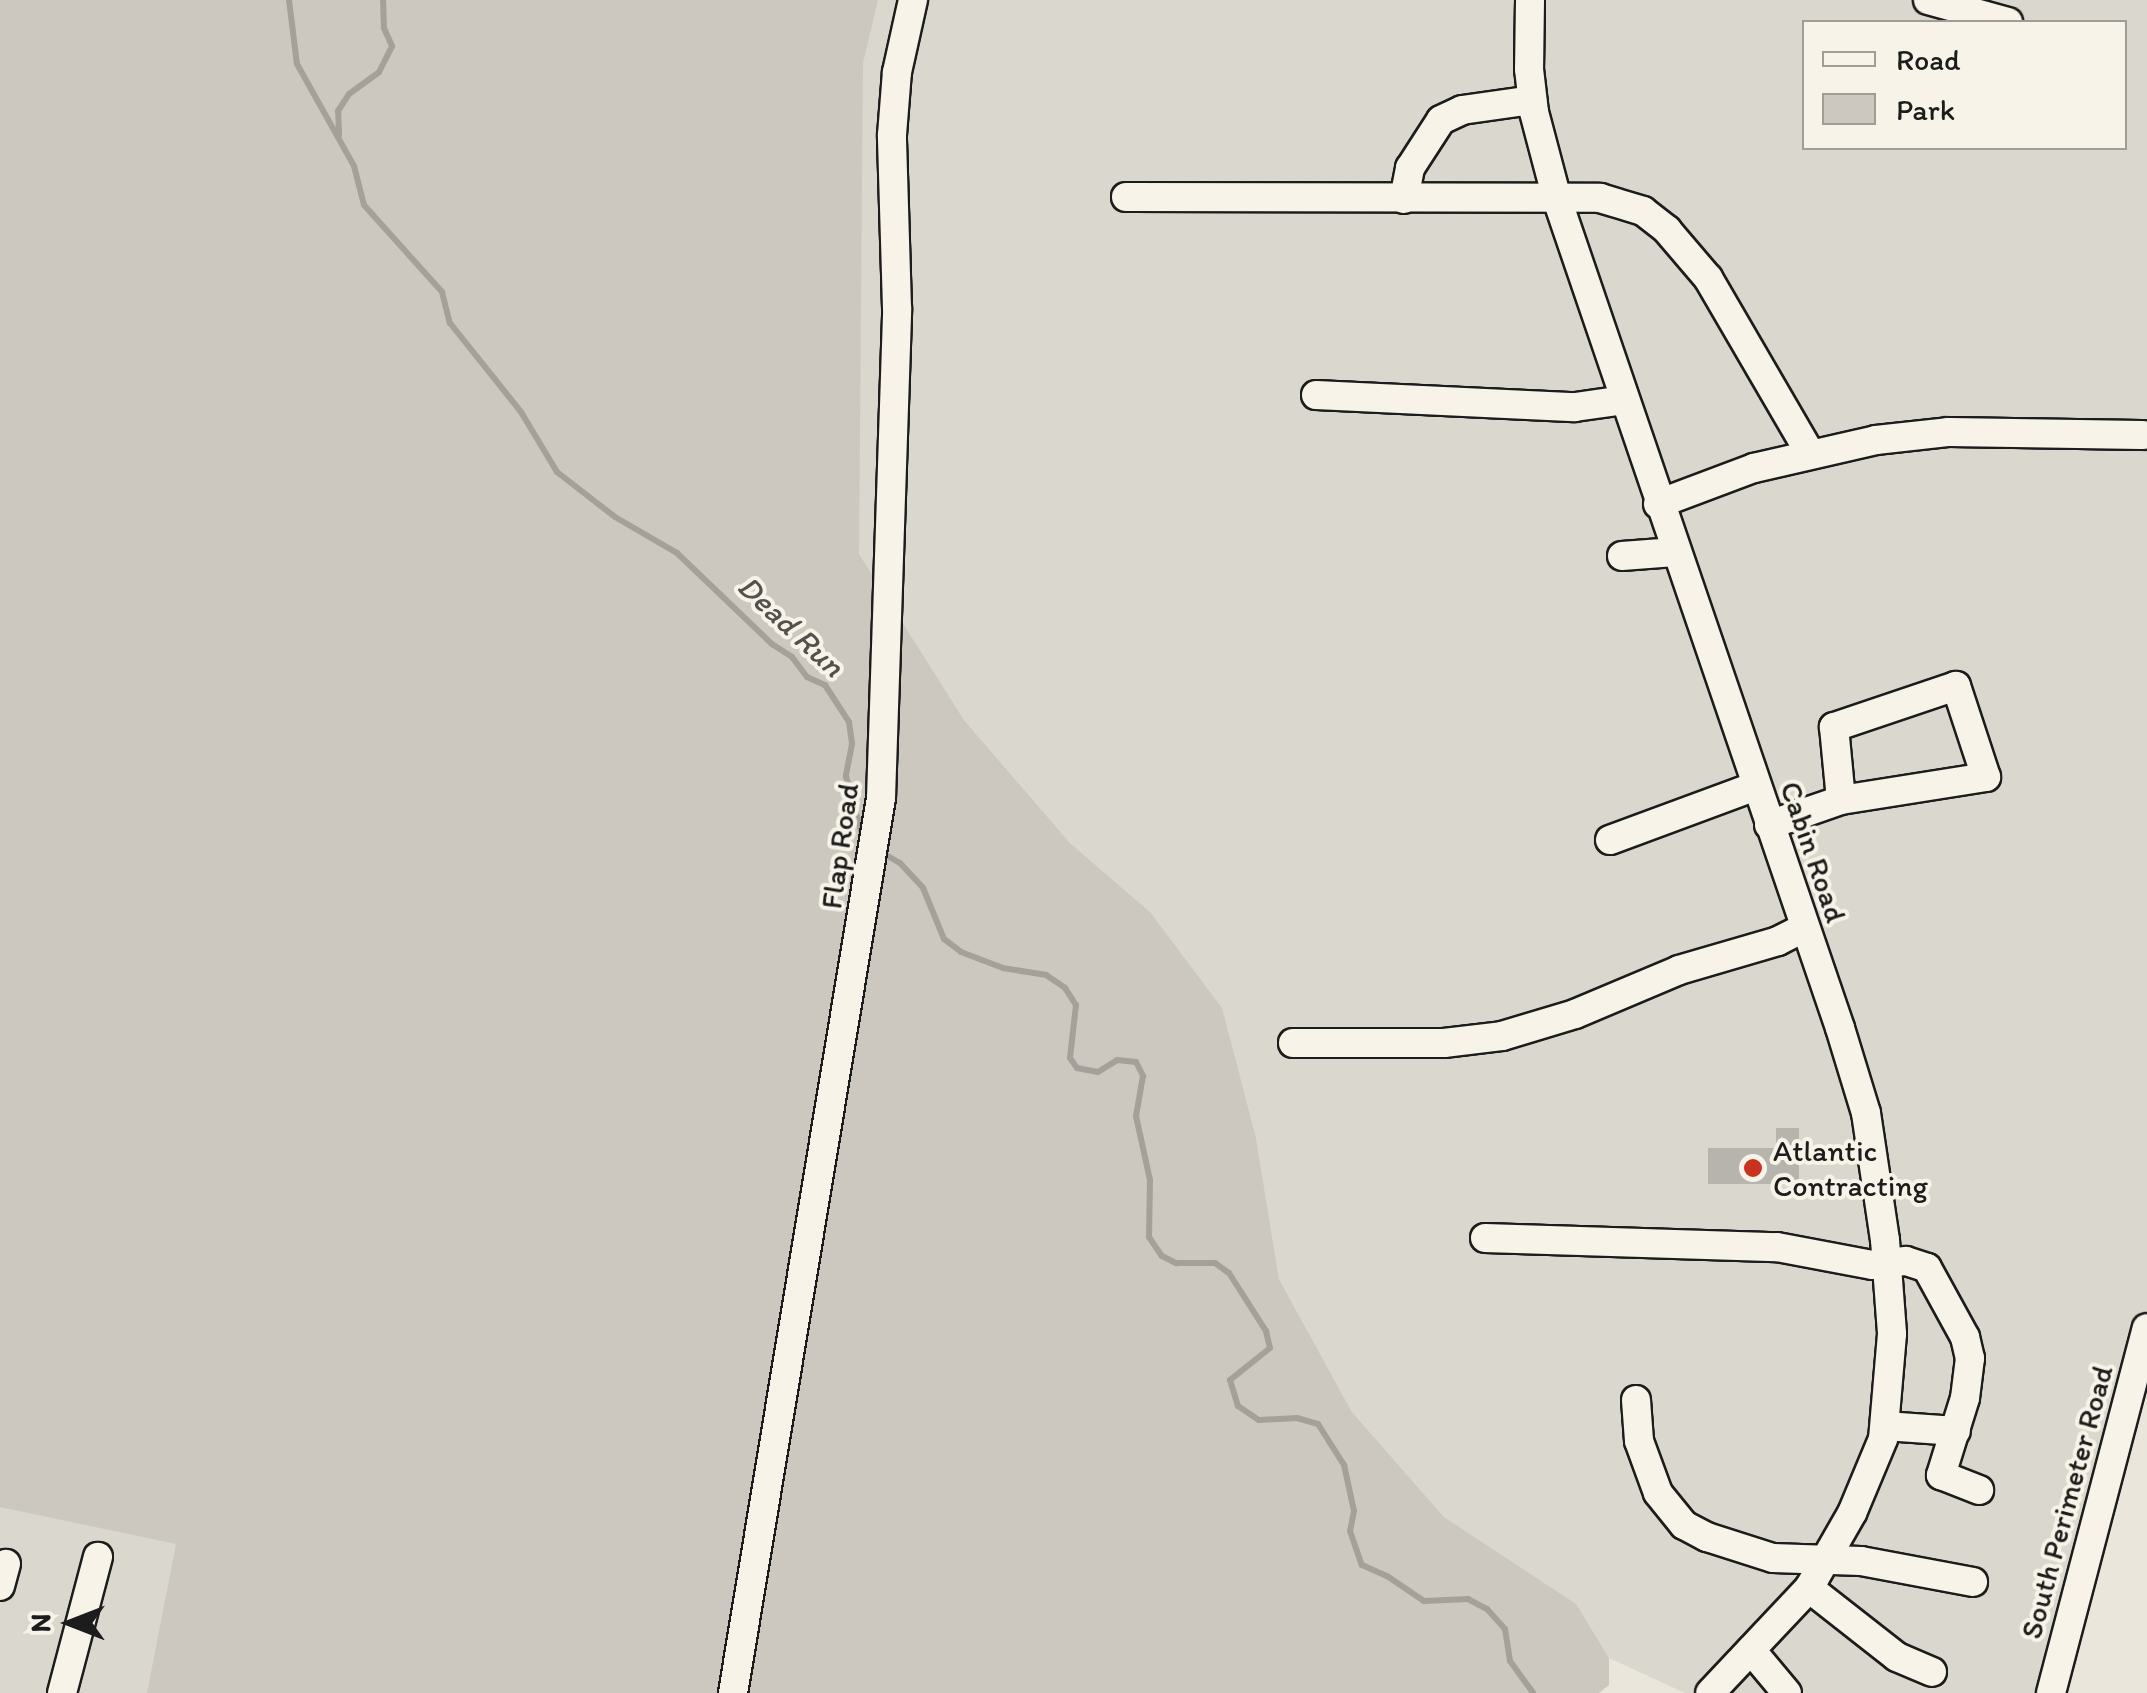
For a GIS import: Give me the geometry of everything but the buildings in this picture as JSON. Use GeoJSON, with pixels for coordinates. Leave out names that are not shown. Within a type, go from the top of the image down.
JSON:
{"type":"FeatureCollection","features":[{"type":"Feature","properties":{"kind":"lane","name":"Flap Road"},"geometry":{"type":"LineString","coordinates":[[733,1693],[877,833],[897,308],[892,134],[897,72],[913,0]]}},
{"type":"Feature","properties":{"kind":"lane","name":"Cabin Road"},"geometry":{"type":"LineString","coordinates":[[1530,0],[1532,100],[1557,199],[1866,1114],[1886,1264],[1892,1334],[1885,1426],[1864,1488],[1808,1588],[1710,1693]]}},
{"type":"Feature","properties":{"kind":"lane"},"geometry":{"type":"LineString","coordinates":[[1928,0],[2001,20]]}},
{"type":"Feature","properties":{"kind":"lane"},"geometry":{"type":"LineString","coordinates":[[1404,199],[1410,168],[1440,120],[1462,110],[1532,100]]}},
{"type":"Feature","properties":{"kind":"lane"},"geometry":{"type":"LineString","coordinates":[[1126,197],[1600,198],[1644,210],[1667,230],[1708,278],[1810,453]]}},
{"type":"Feature","properties":{"kind":"lane"},"geometry":{"type":"LineString","coordinates":[[1316,395],[1575,407],[1624,400]]}},
{"type":"Feature","properties":{"kind":"lane"},"geometry":{"type":"LineString","coordinates":[[1658,504],[1754,468],[1810,453],[1948,432],[2143,436]]}},
{"type":"Feature","properties":{"kind":"lane"},"geometry":{"type":"LineString","coordinates":[[1622,556],[1675,552]]}},
{"type":"Feature","properties":{"kind":"lane"},"geometry":{"type":"LineString","coordinates":[[1769,825],[1840,800],[1986,776],[1956,686],[1834,727],[1840,800]]}},
{"type":"Feature","properties":{"kind":"lane"},"geometry":{"type":"LineString","coordinates":[[1610,840],[1756,786]]}},
{"type":"Feature","properties":{"kind":"lane"},"geometry":{"type":"LineString","coordinates":[[1293,1043],[1444,1043],[1502,1036],[1575,1014],[1679,970],[1778,942],[1805,926]]}},
{"type":"Feature","properties":{"kind":"lane"},"geometry":{"type":"LineString","coordinates":[[1485,1238],[1787,1248],[1928,1268],[1965,1337],[1970,1379],[1942,1475],[1979,1490]]}},
{"type":"Feature","properties":{"kind":"lane","name":"South Perimeter Road"},"geometry":{"type":"LineString","coordinates":[[2051,1693],[2147,1328]]}},
{"type":"Feature","properties":{"kind":"lane"},"geometry":{"type":"LineString","coordinates":[[1636,1400],[1646,1469],[1670,1511],[1706,1537],[1774,1558],[1861,1561],[1973,1582]]}},
{"type":"Feature","properties":{"kind":"lane"},"geometry":{"type":"LineString","coordinates":[[1885,1426],[1956,1431]]}},
{"type":"Feature","properties":{"kind":"lane"},"geometry":{"type":"LineString","coordinates":[[62,1693],[98,1557]]}},
{"type":"Feature","properties":{"kind":"lane"},"geometry":{"type":"LineString","coordinates":[[1808,1588],[1897,1657],[1932,1672]]}},
{"type":"Feature","properties":{"kind":"lane"},"geometry":{"type":"LineString","coordinates":[[1751,1650],[1787,1693]]}},
{"type":"Feature","properties":{"kind":"shaded area"},"geometry":{"type":"Polygon","coordinates":[[[0,0],[2147,0],[2147,1328],[2051,1693],[1685,1693],[1609,1658],[1575,1604],[1444,1517],[1352,1412],[1279,1279],[1256,1138],[1150,912],[1070,843],[964,720],[901,623],[745,1693],[0,1693],[0,0]]]}},
{"type":"Feature","properties":{"kind":"green space"},"geometry":{"type":"Polygon","coordinates":[[[0,0],[878,0],[863,63],[859,554],[964,720],[1070,843],[1150,912],[1222,1008],[1256,1138],[1279,1279],[1352,1412],[1444,1517],[1576,1604],[1609,1658],[1609,1685],[1599,1693],[147,1693],[176,1544],[0,1507],[0,0]]]}},
{"type":"Feature","properties":{"kind":"waterway","name":"Dead Run"},"geometry":{"type":"LineString","coordinates":[[289,0],[297,64],[354,166],[364,205],[442,292],[450,323],[521,412],[557,472],[615,517],[677,553],[772,644],[792,657],[807,677],[825,685],[849,722],[852,744],[846,776],[864,842]]}},
{"type":"Feature","properties":{"kind":"waterway"},"geometry":{"type":"LineString","coordinates":[[339,135],[338,111],[349,94],[379,72],[392,46],[384,28],[383,0]]}},
{"type":"Feature","properties":{"kind":"waterway","name":"Dead Run"},"geometry":{"type":"LineString","coordinates":[[879,851],[900,863],[923,888],[944,939],[961,952],[1003,968],[1046,975],[1065,988],[1076,1005],[1070,1058],[1077,1068],[1098,1072],[1117,1060],[1136,1062],[1143,1076],[1136,1116],[1150,1180],[1149,1237],[1162,1256],[1176,1263],[1215,1263],[1229,1273],[1266,1331],[1270,1348],[1230,1380],[1238,1406],[1259,1420],[1297,1418],[1318,1424],[1344,1465],[1354,1511],[1350,1531],[1362,1565],[1387,1576],[1424,1601],[1468,1599],[1487,1609],[1505,1629],[1510,1661],[1533,1693]]}},
{"type":"Feature","properties":{"kind":"place","name":"Atlantic Contracting"},"geometry":{"type":"Point","coordinates":[1753,1168]}}]}
